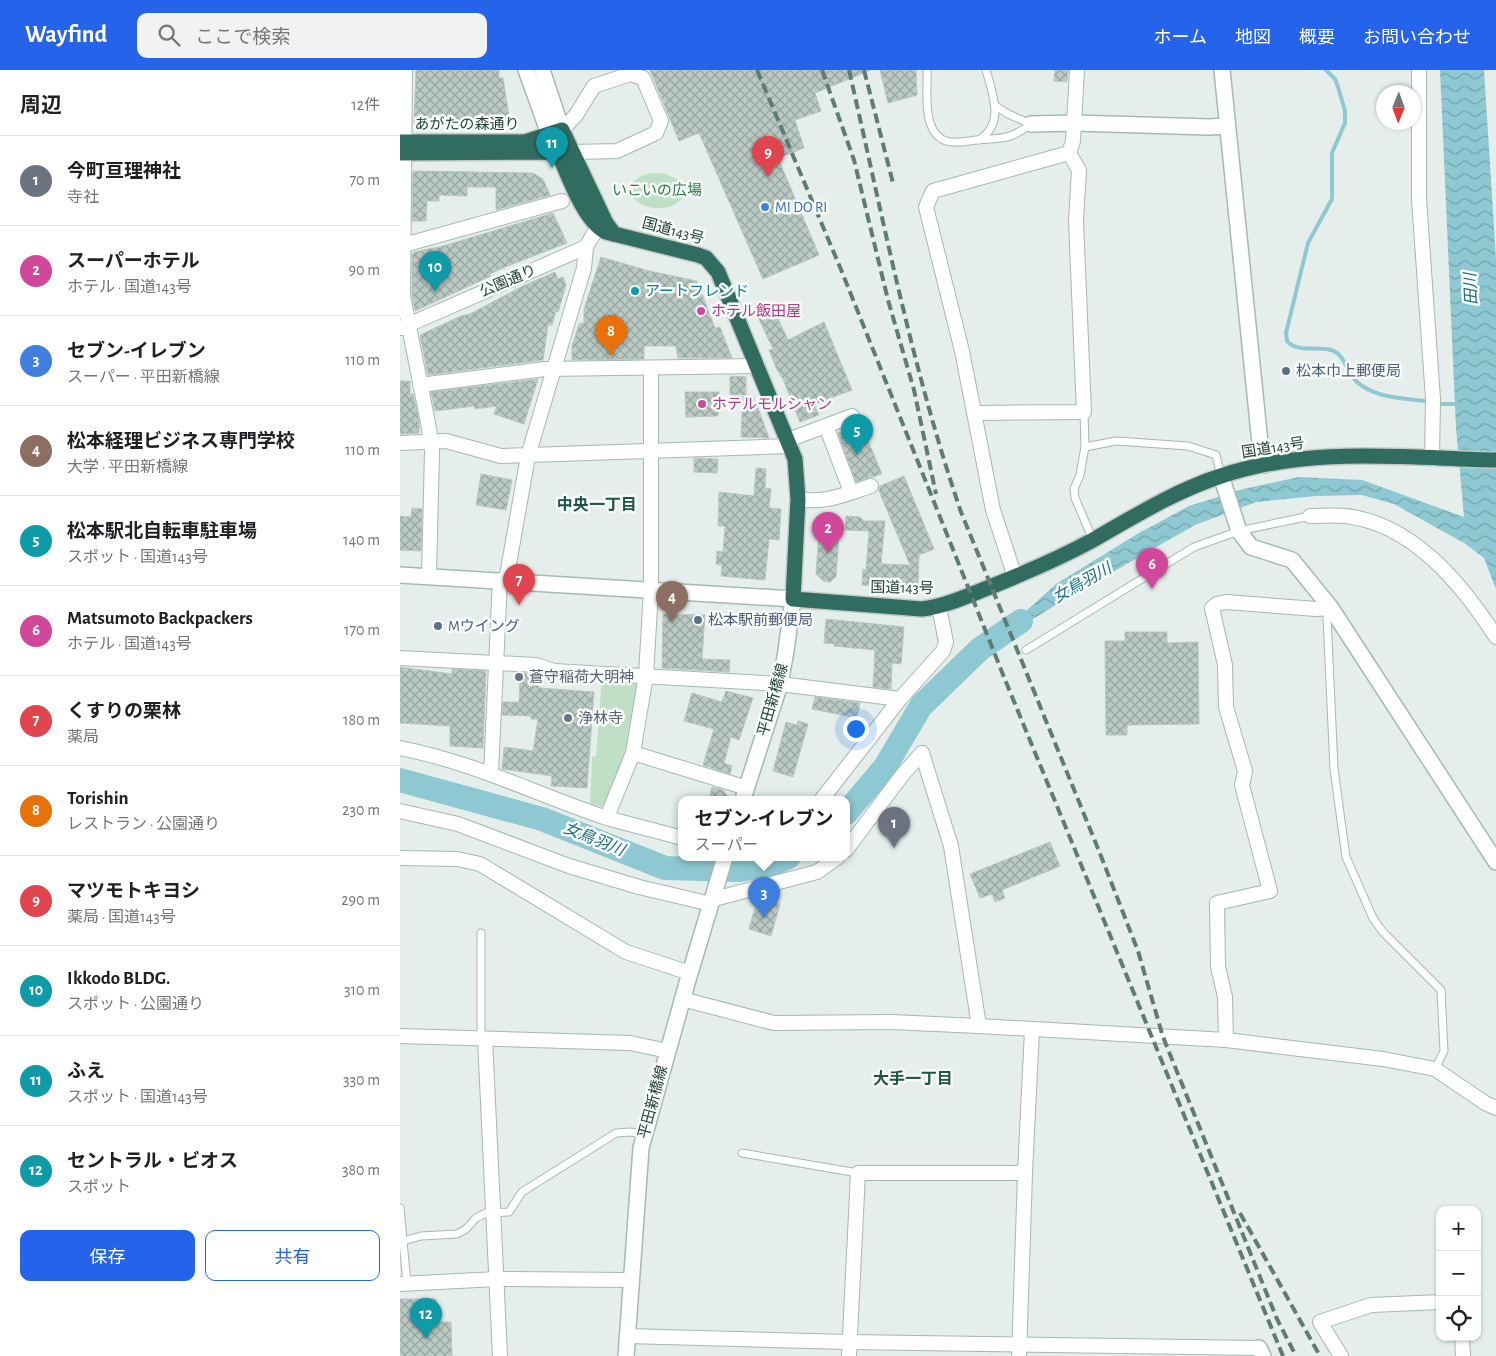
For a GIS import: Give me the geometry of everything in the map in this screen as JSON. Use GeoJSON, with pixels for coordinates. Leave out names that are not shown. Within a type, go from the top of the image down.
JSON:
{"type":"FeatureCollection","features":[{"type":"Feature","properties":{"kind":"highway","name":"あがたの森通り"},"geometry":{"type":"LineString","coordinates":[[403,147],[525,142],[555,132]]}},
{"type":"Feature","properties":{"kind":"highway"},"geometry":{"type":"LineString","coordinates":[[555,132],[606,228]]}},
{"type":"Feature","properties":{"kind":"highway","name":"あがたの森通り"},"geometry":{"type":"LineString","coordinates":[[403,147],[565,152]]}},
{"type":"Feature","properties":{"kind":"highway","name":"国道143号"},"geometry":{"type":"LineString","coordinates":[[606,228],[698,255],[712,263],[718,272],[790,443],[797,472],[798,499],[793,599],[922,609],[940,606],[1038,568],[1093,540],[1152,505],[1223,481],[1265,464],[1335,456],[1496,460]]}},
{"type":"Feature","properties":{"kind":"street"},"geometry":{"type":"LineString","coordinates":[[405,70],[402,246],[404,326],[420,385],[431,442],[429,576]]}},
{"type":"Feature","properties":{"kind":"street"},"geometry":{"type":"LineString","coordinates":[[526,70],[555,132]]}},
{"type":"Feature","properties":{"kind":"street"},"geometry":{"type":"LineString","coordinates":[[542,70],[555,132]]}},
{"type":"Feature","properties":{"kind":"street"},"geometry":{"type":"LineString","coordinates":[[1015,577],[993,510],[962,351],[926,207],[933,191],[1069,152],[1072,148],[1075,123],[1077,70]]}},
{"type":"Feature","properties":{"kind":"street"},"geometry":{"type":"LineString","coordinates":[[1222,70],[1258,424],[1265,464]]}},
{"type":"Feature","properties":{"kind":"street"},"geometry":{"type":"LineString","coordinates":[[1419,70],[1419,199],[1433,399],[1435,458]]}},
{"type":"Feature","properties":{"kind":"street"},"geometry":{"type":"LineString","coordinates":[[555,132],[576,115],[594,86],[630,74],[643,78],[661,121],[656,134],[617,151],[565,152]]}},
{"type":"Feature","properties":{"kind":"street"},"geometry":{"type":"LineString","coordinates":[[1031,124],[1228,126]]}},
{"type":"Feature","properties":{"kind":"street"},"geometry":{"type":"LineString","coordinates":[[974,413],[1084,412],[1076,221],[1079,170],[1069,152]]}},
{"type":"Feature","properties":{"kind":"street"},"geometry":{"type":"LineString","coordinates":[[402,246],[562,201]]}},
{"type":"Feature","properties":{"kind":"street"},"geometry":{"type":"LineString","coordinates":[[491,773],[496,664],[503,581],[528,456],[584,268],[586,247],[606,228]]}},
{"type":"Feature","properties":{"kind":"street","name":"公園通り"},"geometry":{"type":"LineString","coordinates":[[404,326],[586,247]]}},
{"type":"Feature","properties":{"kind":"street"},"geometry":{"type":"LineString","coordinates":[[420,385],[554,369],[758,366]]}},
{"type":"Feature","properties":{"kind":"street"},"geometry":{"type":"LineString","coordinates":[[607,817],[633,752],[646,675],[651,590],[651,368]]}},
{"type":"Feature","properties":{"kind":"street"},"geometry":{"type":"LineString","coordinates":[[400,442],[446,441],[501,456],[652,452],[790,443],[826,426],[850,418]]}},
{"type":"Feature","properties":{"kind":"street"},"geometry":{"type":"LineString","coordinates":[[826,426],[852,492]]}},
{"type":"Feature","properties":{"kind":"street"},"geometry":{"type":"LineString","coordinates":[[1223,481],[1237,527],[1251,547],[1292,560],[1331,608],[1496,862]]}},
{"type":"Feature","properties":{"kind":"street"},"geometry":{"type":"LineString","coordinates":[[798,499],[813,502],[871,486]]}},
{"type":"Feature","properties":{"kind":"street"},"geometry":{"type":"LineString","coordinates":[[1310,516],[1346,516],[1365,520],[1386,528],[1408,541],[1430,556],[1451,576],[1496,637]]}},
{"type":"Feature","properties":{"kind":"street"},"geometry":{"type":"LineString","coordinates":[[400,575],[793,599]]}},
{"type":"Feature","properties":{"kind":"street","name":"平田新橋線"},"geometry":{"type":"LineString","coordinates":[[745,794],[780,684],[793,599]]}},
{"type":"Feature","properties":{"kind":"street"},"geometry":{"type":"LineString","coordinates":[[1226,1040],[1224,997],[1218,968],[1217,903],[1270,891],[1242,785],[1245,771],[1226,707],[1225,665],[1212,608],[1217,604],[1226,602],[1316,609],[1331,608]]}},
{"type":"Feature","properties":{"kind":"street"},"geometry":{"type":"LineString","coordinates":[[824,796],[900,699],[943,651],[946,642],[940,606]]}},
{"type":"Feature","properties":{"kind":"street"},"geometry":{"type":"LineString","coordinates":[[400,658],[536,665],[554,671],[780,684],[900,699]]}},
{"type":"Feature","properties":{"kind":"street"},"geometry":{"type":"LineString","coordinates":[[400,748],[431,754],[491,773],[607,817],[678,837]]}},
{"type":"Feature","properties":{"kind":"street"},"geometry":{"type":"LineString","coordinates":[[633,752],[745,794]]}},
{"type":"Feature","properties":{"kind":"street"},"geometry":{"type":"LineString","coordinates":[[850,845],[903,774],[922,753],[950,846],[979,1026]]}},
{"type":"Feature","properties":{"kind":"street"},"geometry":{"type":"LineString","coordinates":[[400,811],[458,824],[569,866],[639,887],[713,898],[817,872],[832,861]]}},
{"type":"Feature","properties":{"kind":"street"},"geometry":{"type":"LineString","coordinates":[[400,858],[456,859],[480,864],[626,952],[690,973]]}},
{"type":"Feature","properties":{"kind":"street","name":"平田新橋線"},"geometry":{"type":"LineString","coordinates":[[626,1356],[641,1148],[682,999],[724,861]]}},
{"type":"Feature","properties":{"kind":"street"},"geometry":{"type":"LineString","coordinates":[[682,999],[774,1023],[891,1022],[1226,1040],[1383,1059],[1435,1069],[1485,1103],[1496,1108]]}},
{"type":"Feature","properties":{"kind":"street"},"geometry":{"type":"LineString","coordinates":[[1019,1350],[1032,1030]]}},
{"type":"Feature","properties":{"kind":"street"},"geometry":{"type":"LineString","coordinates":[[400,1036],[630,1044],[668,1051]]}},
{"type":"Feature","properties":{"kind":"street"},"geometry":{"type":"LineString","coordinates":[[483,1039],[495,1213],[500,1356]]}},
{"type":"Feature","properties":{"kind":"street"},"geometry":{"type":"LineString","coordinates":[[849,1349],[858,1173],[1025,1173]]}},
{"type":"Feature","properties":{"kind":"street"},"geometry":{"type":"LineString","coordinates":[[403,1284],[497,1279],[630,1280]]}},
{"type":"Feature","properties":{"kind":"street"},"geometry":{"type":"LineString","coordinates":[[1341,1356],[1320,1322],[1371,1305],[1436,1302]]}},
{"type":"Feature","properties":{"kind":"street"},"geometry":{"type":"LineString","coordinates":[[627,1336],[849,1349],[1261,1352]]}},
{"type":"Feature","properties":{"kind":"street"},"geometry":{"type":"LineString","coordinates":[[1462,1341],[1463,1356]]}},
{"type":"Feature","properties":{"kind":"lane"},"geometry":{"type":"LineString","coordinates":[[927,70],[928,117],[934,131],[947,141],[1008,138],[1031,124]]}},
{"type":"Feature","properties":{"kind":"lane"},"geometry":{"type":"LineString","coordinates":[[978,140],[986,135],[994,124],[997,106],[986,70]]}},
{"type":"Feature","properties":{"kind":"lane"},"geometry":{"type":"LineString","coordinates":[[997,106],[1008,114],[1031,124]]}},
{"type":"Feature","properties":{"kind":"lane"},"geometry":{"type":"LineString","coordinates":[[1084,412],[1085,447],[1080,475],[1074,489],[1074,498],[1093,540]]}},
{"type":"Feature","properties":{"kind":"lane"},"geometry":{"type":"LineString","coordinates":[[1085,447],[1116,441],[1188,446],[1216,455],[1223,481]]}},
{"type":"Feature","properties":{"kind":"lane"},"geometry":{"type":"LineString","coordinates":[[1026,650],[1194,547],[1237,527],[1310,516]]}},
{"type":"Feature","properties":{"kind":"lane"},"geometry":{"type":"LineString","coordinates":[[1331,608],[1327,616],[1334,754],[1346,857],[1373,918],[1382,931],[1441,990],[1444,1051],[1435,1069]]}},
{"type":"Feature","properties":{"kind":"lane"},"geometry":{"type":"LineString","coordinates":[[481,933],[483,1039]]}},
{"type":"Feature","properties":{"kind":"lane"},"geometry":{"type":"LineString","coordinates":[[401,1241],[421,1236],[457,1234],[466,1229],[476,1218],[486,1213],[508,1212],[522,1192],[616,1132],[645,1134]]}},
{"type":"Feature","properties":{"kind":"lane"},"geometry":{"type":"LineString","coordinates":[[742,1153],[858,1173]]}},
{"type":"Feature","properties":{"kind":"lane"},"geometry":{"type":"LineString","coordinates":[[400,1208],[403,1284]]}},
{"type":"Feature","properties":{"kind":"green space","name":"いこいの広場"},"geometry":{"type":"Polygon","coordinates":[[[652,173],[666,174],[681,181],[685,192],[681,199],[675,204],[658,208],[640,204],[633,198],[628,190],[632,183],[652,173]]]}},
{"type":"Feature","properties":{"kind":"green space"},"geometry":{"type":"Polygon","coordinates":[[[602,678],[633,680],[638,684],[628,750],[605,807],[590,804],[592,757],[596,756],[602,678]]]}},
{"type":"Feature","properties":{"kind":"water","name":"田川"},"geometry":{"type":"Polygon","coordinates":[[[1440,70],[1484,70],[1496,259],[1496,589],[1484,558],[1464,543],[1394,504],[1362,495],[1316,496],[1256,502],[1195,525],[1062,601],[982,651],[1056,584],[1139,533],[1189,506],[1243,489],[1299,477],[1362,480],[1464,517],[1456,428],[1440,70]]]}},
{"type":"Feature","properties":{"kind":"building"},"geometry":{"type":"Polygon","coordinates":[[[416,70],[499,70],[499,78],[503,78],[509,117],[500,124],[414,122],[416,70]]]}},
{"type":"Feature","properties":{"kind":"building","name":"MI DO RI"},"geometry":{"type":"Polygon","coordinates":[[[650,70],[871,70],[815,93],[821,111],[795,120],[804,148],[778,158],[819,255],[763,279],[699,133],[679,141],[650,70]]]}},
{"type":"Feature","properties":{"kind":"building"},"geometry":{"type":"Polygon","coordinates":[[[880,70],[916,70],[917,95],[888,103],[880,70]]]}},
{"type":"Feature","properties":{"kind":"building"},"geometry":{"type":"Polygon","coordinates":[[[1055,70],[1068,70],[1067,82],[1054,81],[1055,70]]]}},
{"type":"Feature","properties":{"kind":"building"},"geometry":{"type":"Polygon","coordinates":[[[413,171],[533,173],[543,179],[550,195],[496,210],[496,187],[467,187],[467,196],[439,195],[439,201],[427,201],[426,221],[412,221],[413,171]]]}},
{"type":"Feature","properties":{"kind":"building"},"geometry":{"type":"Polygon","coordinates":[[[553,213],[567,243],[505,267],[490,274],[491,276],[415,311],[412,295],[412,255],[414,252],[443,246],[553,213]]]}},
{"type":"Feature","properties":{"kind":"building"},"geometry":{"type":"Polygon","coordinates":[[[601,257],[649,271],[697,281],[715,328],[720,327],[732,358],[678,358],[676,346],[644,346],[644,359],[572,360],[572,346],[579,324],[584,323],[584,309],[601,257]]]}},
{"type":"Feature","properties":{"kind":"building"},"geometry":{"type":"Polygon","coordinates":[[[555,272],[558,279],[563,277],[566,285],[558,312],[556,311],[552,325],[548,325],[543,360],[428,375],[420,335],[461,316],[470,314],[523,286],[555,272]]]}},
{"type":"Feature","properties":{"kind":"building"},"geometry":{"type":"Polygon","coordinates":[[[772,306],[788,340],[824,322],[852,390],[815,404],[819,415],[800,422],[769,350],[773,349],[756,313],[772,306]]]}},
{"type":"Feature","properties":{"kind":"building"},"geometry":{"type":"Polygon","coordinates":[[[730,376],[746,377],[746,395],[730,395],[730,376]]]}},
{"type":"Feature","properties":{"kind":"building"},"geometry":{"type":"Polygon","coordinates":[[[538,379],[524,424],[494,414],[497,406],[475,409],[474,406],[435,411],[431,392],[538,379]]]}},
{"type":"Feature","properties":{"kind":"building"},"geometry":{"type":"Polygon","coordinates":[[[400,381],[410,381],[410,394],[413,394],[419,420],[419,433],[400,434],[400,381]]]}},
{"type":"Feature","properties":{"kind":"building","name":"ホテルモルシャン"},"geometry":{"type":"Polygon","coordinates":[[[685,392],[719,392],[718,416],[686,417],[685,392]]]}},
{"type":"Feature","properties":{"kind":"building"},"geometry":{"type":"Polygon","coordinates":[[[743,396],[754,396],[754,408],[758,408],[769,438],[741,437],[743,396]]]}},
{"type":"Feature","properties":{"kind":"building"},"geometry":{"type":"Polygon","coordinates":[[[857,423],[861,424],[882,474],[856,482],[838,433],[857,423]]]}},
{"type":"Feature","properties":{"kind":"building"},"geometry":{"type":"Polygon","coordinates":[[[694,458],[718,459],[717,473],[694,472],[694,458]]]}},
{"type":"Feature","properties":{"kind":"building"},"geometry":{"type":"Polygon","coordinates":[[[756,468],[766,469],[765,488],[771,489],[769,508],[781,509],[779,540],[769,539],[765,580],[721,576],[722,565],[716,564],[717,551],[723,552],[725,526],[718,526],[719,492],[754,496],[756,468]]]}},
{"type":"Feature","properties":{"kind":"building"},"geometry":{"type":"Polygon","coordinates":[[[481,474],[512,480],[506,510],[476,505],[481,474]]]}},
{"type":"Feature","properties":{"kind":"building"},"geometry":{"type":"Polygon","coordinates":[[[904,476],[934,549],[919,555],[918,588],[862,585],[863,569],[866,570],[869,531],[845,530],[846,516],[860,517],[864,521],[885,521],[881,564],[910,565],[879,491],[880,486],[904,476]]]}},
{"type":"Feature","properties":{"kind":"building"},"geometry":{"type":"Polygon","coordinates":[[[412,508],[422,509],[421,551],[400,550],[400,516],[411,517],[412,508]]]}},
{"type":"Feature","properties":{"kind":"building"},"geometry":{"type":"Polygon","coordinates":[[[828,521],[840,522],[836,577],[830,582],[823,581],[816,574],[819,532],[828,521]]]}},
{"type":"Feature","properties":{"kind":"building"},"geometry":{"type":"Polygon","coordinates":[[[663,614],[705,615],[702,659],[730,660],[729,672],[662,668],[663,614]]]}},
{"type":"Feature","properties":{"kind":"building"},"geometry":{"type":"Polygon","coordinates":[[[826,619],[904,627],[901,664],[892,663],[891,689],[873,687],[875,650],[834,646],[835,644],[824,643],[826,619]]]}},
{"type":"Feature","properties":{"kind":"building"},"geometry":{"type":"Polygon","coordinates":[[[1125,632],[1167,632],[1167,643],[1198,642],[1199,724],[1127,725],[1127,735],[1106,735],[1105,641],[1125,641],[1125,632]]]}},
{"type":"Feature","properties":{"kind":"building"},"geometry":{"type":"Polygon","coordinates":[[[400,667],[452,674],[452,669],[486,671],[483,748],[450,746],[450,726],[400,723],[400,667]]]}},
{"type":"Feature","properties":{"kind":"building"},"geometry":{"type":"Polygon","coordinates":[[[517,673],[539,675],[539,688],[594,692],[587,788],[551,786],[552,776],[502,769],[504,747],[533,751],[538,719],[531,719],[531,716],[502,715],[503,702],[519,702],[520,680],[516,680],[517,673]]]}},
{"type":"Feature","properties":{"kind":"building"},"geometry":{"type":"Polygon","coordinates":[[[726,691],[753,698],[739,740],[731,737],[724,763],[732,766],[730,774],[703,765],[714,729],[684,721],[692,693],[722,702],[726,691]]]}},
{"type":"Feature","properties":{"kind":"building"},"geometry":{"type":"Polygon","coordinates":[[[815,697],[860,703],[857,718],[812,709],[815,697]]]}},
{"type":"Feature","properties":{"kind":"building"},"geometry":{"type":"Polygon","coordinates":[[[798,721],[808,724],[793,777],[773,771],[786,722],[797,725],[798,721]]]}},
{"type":"Feature","properties":{"kind":"building"},"geometry":{"type":"Polygon","coordinates":[[[712,787],[723,790],[727,796],[710,796],[712,787]]]}},
{"type":"Feature","properties":{"kind":"building"},"geometry":{"type":"Polygon","coordinates":[[[1050,842],[1060,866],[1002,890],[1005,898],[995,902],[992,894],[980,898],[970,874],[1050,842]]]}},
{"type":"Feature","properties":{"kind":"building"},"geometry":{"type":"Polygon","coordinates":[[[758,897],[780,904],[771,936],[749,929],[758,897]]]}},
{"type":"Feature","properties":{"kind":"building"},"geometry":{"type":"Polygon","coordinates":[[[400,1299],[436,1299],[437,1322],[451,1322],[452,1356],[400,1356],[400,1299]]]}},
{"type":"Feature","properties":{"kind":"waterway"},"geometry":{"type":"LineString","coordinates":[[1326,70],[1335,79],[1338,87],[1345,111],[1345,123],[1332,153],[1332,199],[1308,243],[1286,333],[1287,341],[1296,347],[1326,349],[1336,352],[1340,355],[1357,382],[1372,391],[1389,396],[1424,401]]}},
{"type":"Feature","properties":{"kind":"waterway"},"geometry":{"type":"LineString","coordinates":[[1441,404],[1458,404]]}},
{"type":"Feature","properties":{"kind":"waterway","name":"女鳥羽川"},"geometry":{"type":"LineString","coordinates":[[850,808],[885,767],[921,706],[980,649],[1021,621]]}},
{"type":"Feature","properties":{"kind":"waterway","name":"女鳥羽川"},"geometry":{"type":"LineString","coordinates":[[400,780],[542,819],[665,868],[740,870],[780,861]]}},
{"type":"Feature","properties":{"kind":"railway"},"geometry":{"type":"LineString","coordinates":[[757,70],[842,272],[1006,682],[1283,1356]]}},
{"type":"Feature","properties":{"kind":"railway"},"geometry":{"type":"LineString","coordinates":[[822,70],[854,160],[888,300],[914,390],[936,494]]}},
{"type":"Feature","properties":{"kind":"railway"},"geometry":{"type":"LineString","coordinates":[[849,70],[913,348],[961,512],[1138,951],[1163,1037],[1277,1319],[1296,1356]]}},
{"type":"Feature","properties":{"kind":"railway"},"geometry":{"type":"LineString","coordinates":[[864,70],[893,183]]}},
{"type":"Feature","properties":{"kind":"railway"},"geometry":{"type":"LineString","coordinates":[[1240,1213],[1320,1356]]}},
{"type":"Feature","properties":{"kind":"place","name":"ふえ"},"geometry":{"type":"Point","coordinates":[552,168]}},
{"type":"Feature","properties":{"kind":"place","name":"マツモトキヨシ"},"geometry":{"type":"Point","coordinates":[768,177]}},
{"type":"Feature","properties":{"kind":"place","name":"MI DO RI"},"geometry":{"type":"Point","coordinates":[765,207]}},
{"type":"Feature","properties":{"kind":"place","name":"アートフレンド"},"geometry":{"type":"Point","coordinates":[635,291]}},
{"type":"Feature","properties":{"kind":"place","name":"Ikkodo BLDG."},"geometry":{"type":"Point","coordinates":[435,292]}},
{"type":"Feature","properties":{"kind":"place","name":"ホテル飯田屋"},"geometry":{"type":"Point","coordinates":[701,311]}},
{"type":"Feature","properties":{"kind":"place","name":"Torishin"},"geometry":{"type":"Point","coordinates":[611,356]}},
{"type":"Feature","properties":{"kind":"place","name":"松本巾上郵便局"},"geometry":{"type":"Point","coordinates":[1286,371]}},
{"type":"Feature","properties":{"kind":"place","name":"ホテルモルシャン"},"geometry":{"type":"Point","coordinates":[702,404]}},
{"type":"Feature","properties":{"kind":"place","name":"松本駅北自転車駐車場"},"geometry":{"type":"Point","coordinates":[857,455]}},
{"type":"Feature","properties":{"kind":"place","name":"スーパーホテル"},"geometry":{"type":"Point","coordinates":[828,553]}},
{"type":"Feature","properties":{"kind":"place","name":"Matsumoto Backpackers"},"geometry":{"type":"Point","coordinates":[1152,589]}},
{"type":"Feature","properties":{"kind":"place","name":"くすりの栗林"},"geometry":{"type":"Point","coordinates":[519,605]}},
{"type":"Feature","properties":{"kind":"place","name":"松本駅前郵便局"},"geometry":{"type":"Point","coordinates":[698,620]}},
{"type":"Feature","properties":{"kind":"place","name":"松本経理ビジネス専門学校"},"geometry":{"type":"Point","coordinates":[672,622]}},
{"type":"Feature","properties":{"kind":"place","name":"Mウイング"},"geometry":{"type":"Point","coordinates":[438,626]}},
{"type":"Feature","properties":{"kind":"place","name":"蒼守稲荷大明神"},"geometry":{"type":"Point","coordinates":[519,677]}},
{"type":"Feature","properties":{"kind":"place","name":"浄林寺"},"geometry":{"type":"Point","coordinates":[568,718]}},
{"type":"Feature","properties":{"kind":"place","name":"今町亘理神社"},"geometry":{"type":"Point","coordinates":[894,848]}},
{"type":"Feature","properties":{"kind":"place","name":"セブン-イレブン"},"geometry":{"type":"Point","coordinates":[764,918]}},
{"type":"Feature","properties":{"kind":"place","name":"セントラル・ビオス"},"geometry":{"type":"Point","coordinates":[426,1339]}},
{"type":"Feature","properties":{"kind":"district","name":"中央一丁目"},"geometry":{"type":"Point","coordinates":[597,505]}},
{"type":"Feature","properties":{"kind":"district","name":"大手一丁目"},"geometry":{"type":"Point","coordinates":[913,1079]}}]}
